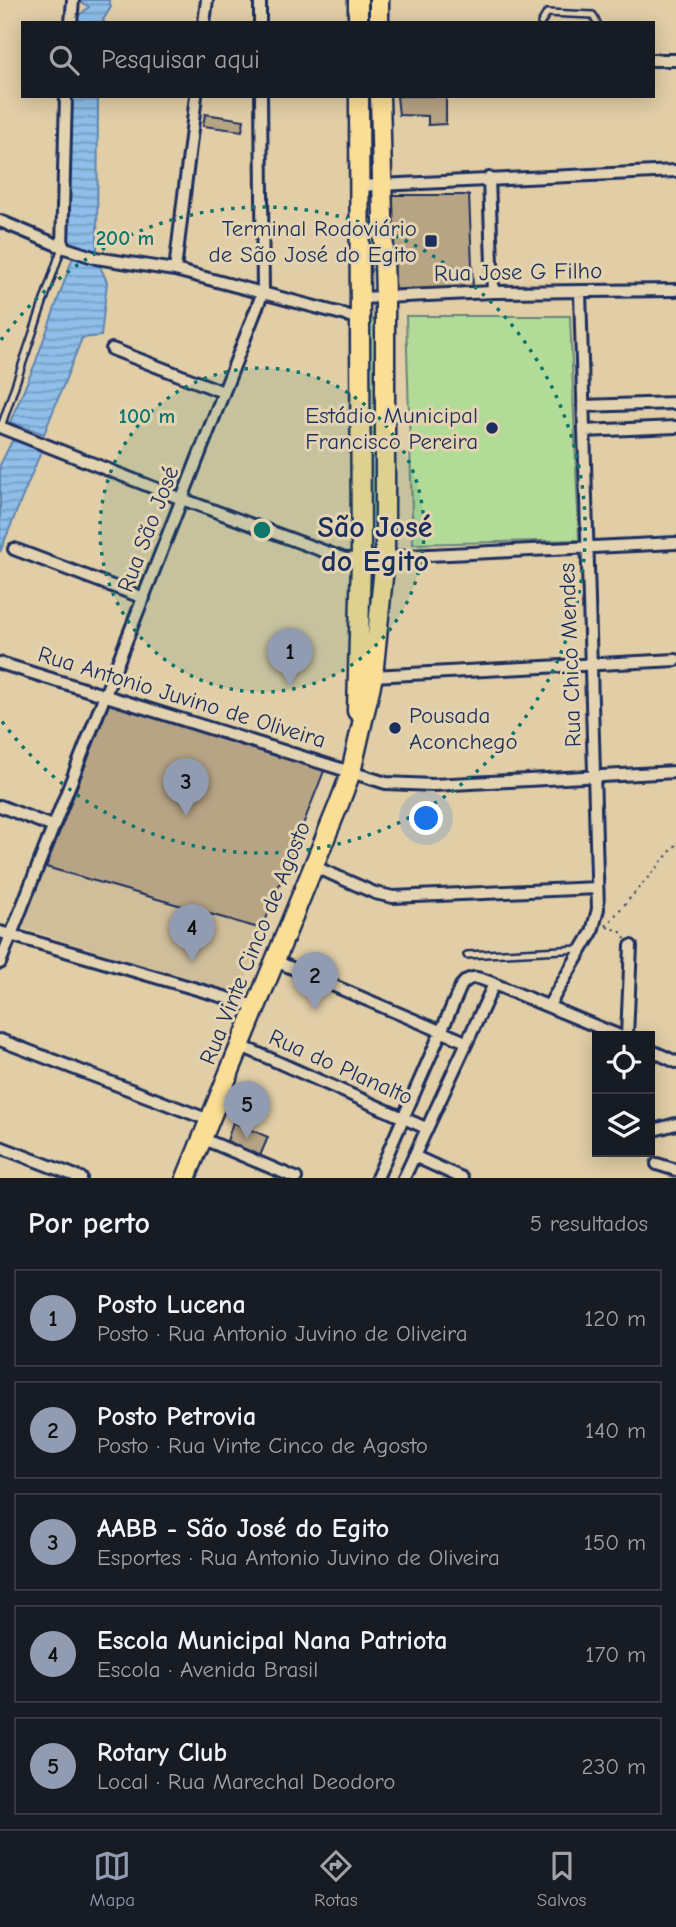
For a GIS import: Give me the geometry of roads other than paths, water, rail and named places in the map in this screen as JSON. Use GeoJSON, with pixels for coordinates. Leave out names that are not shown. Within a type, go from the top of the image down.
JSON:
{"type":"FeatureCollection","features":[{"type":"Feature","properties":{"kind":"main road"},"geometry":{"type":"LineString","coordinates":[[358,0],[358,21]]}},
{"type":"Feature","properties":{"kind":"main road"},"geometry":{"type":"LineString","coordinates":[[379,0],[379,21]]}},
{"type":"Feature","properties":{"kind":"main road"},"geometry":{"type":"LineString","coordinates":[[359,98],[359,725]]}},
{"type":"Feature","properties":{"kind":"main road"},"geometry":{"type":"LineString","coordinates":[[359,725],[373,676],[385,557],[380,98]]}},
{"type":"Feature","properties":{"kind":"main road","name":"Rua Vinte Cinco de Agosto"},"geometry":{"type":"LineString","coordinates":[[186,1178],[351,772],[359,725]]}},
{"type":"Feature","properties":{"kind":"street"},"geometry":{"type":"LineString","coordinates":[[71,21],[73,0]]}},
{"type":"Feature","properties":{"kind":"street"},"geometry":{"type":"LineString","coordinates":[[204,21],[207,0]]}},
{"type":"Feature","properties":{"kind":"street"},"geometry":{"type":"LineString","coordinates":[[260,0],[260,21]]}},
{"type":"Feature","properties":{"kind":"street"},"geometry":{"type":"LineString","coordinates":[[655,60],[676,60]]}},
{"type":"Feature","properties":{"kind":"street"},"geometry":{"type":"LineString","coordinates":[[62,247],[66,98]]}},
{"type":"Feature","properties":{"kind":"street"},"geometry":{"type":"LineString","coordinates":[[175,270],[196,98]]}},
{"type":"Feature","properties":{"kind":"street","name":"Rua São José"},"geometry":{"type":"LineString","coordinates":[[0,963],[5,934],[54,827],[263,292],[261,98]]}},
{"type":"Feature","properties":{"kind":"street"},"geometry":{"type":"LineString","coordinates":[[359,186],[489,178],[676,172]]}},
{"type":"Feature","properties":{"kind":"street"},"geometry":{"type":"LineString","coordinates":[[489,178],[493,292]]}},
{"type":"Feature","properties":{"kind":"street"},"geometry":{"type":"LineString","coordinates":[[0,221],[96,258],[175,270],[361,318]]}},
{"type":"Feature","properties":{"kind":"street","name":"Rua Jose G Filho"},"geometry":{"type":"LineString","coordinates":[[361,298],[493,292],[676,290]]}},
{"type":"Feature","properties":{"kind":"street","name":"Rua Chico Mendes"},"geometry":{"type":"LineString","coordinates":[[549,1005],[597,922],[580,292]]}},
{"type":"Feature","properties":{"kind":"street"},"geometry":{"type":"LineString","coordinates":[[112,349],[223,392]]}},
{"type":"Feature","properties":{"kind":"street"},"geometry":{"type":"LineString","coordinates":[[583,406],[676,403]]}},
{"type":"Feature","properties":{"kind":"street"},"geometry":{"type":"LineString","coordinates":[[0,427],[182,499],[345,559],[676,543]]}},
{"type":"Feature","properties":{"kind":"street"},"geometry":{"type":"LineString","coordinates":[[584,431],[676,427]]}},
{"type":"Feature","properties":{"kind":"street"},"geometry":{"type":"LineString","coordinates":[[14,549],[144,598]]}},
{"type":"Feature","properties":{"kind":"street"},"geometry":{"type":"LineString","coordinates":[[373,676],[676,660]]}},
{"type":"Feature","properties":{"kind":"street","name":"Rua Antonio Juvino de Oliveira"},"geometry":{"type":"LineString","coordinates":[[0,663],[386,783],[433,785],[676,772]]}},
{"type":"Feature","properties":{"kind":"street"},"geometry":{"type":"LineString","coordinates":[[0,806],[54,827]]}},
{"type":"Feature","properties":{"kind":"street"},"geometry":{"type":"LineString","coordinates":[[313,866],[375,893],[393,897],[597,888]]}},
{"type":"Feature","properties":{"kind":"street"},"geometry":{"type":"LineString","coordinates":[[5,934],[255,1006]]}},
{"type":"Feature","properties":{"kind":"street"},"geometry":{"type":"LineString","coordinates":[[627,1031],[631,946]]}},
{"type":"Feature","properties":{"kind":"street"},"geometry":{"type":"LineString","coordinates":[[274,960],[466,1042]]}},
{"type":"Feature","properties":{"kind":"street"},"geometry":{"type":"LineString","coordinates":[[377,1178],[461,986],[469,978],[477,977],[609,1031]]}},
{"type":"Feature","properties":{"kind":"street"},"geometry":{"type":"LineString","coordinates":[[404,1178],[494,984]]}},
{"type":"Feature","properties":{"kind":"street"},"geometry":{"type":"LineString","coordinates":[[0,1040],[209,1120]]}},
{"type":"Feature","properties":{"kind":"street","name":"Rua do Planalto"},"geometry":{"type":"LineString","coordinates":[[239,1045],[426,1128]]}},
{"type":"Feature","properties":{"kind":"street"},"geometry":{"type":"LineString","coordinates":[[655,1052],[676,1062]]}},
{"type":"Feature","properties":{"kind":"street"},"geometry":{"type":"LineString","coordinates":[[655,1130],[676,1124]]}},
{"type":"Feature","properties":{"kind":"street"},"geometry":{"type":"LineString","coordinates":[[201,1138],[296,1178]]}},
{"type":"Feature","properties":{"kind":"street"},"geometry":{"type":"LineString","coordinates":[[0,1147],[80,1178]]}},
{"type":"Feature","properties":{"kind":"street"},"geometry":{"type":"LineString","coordinates":[[414,1156],[462,1178]]}},
{"type":"Feature","properties":{"kind":"street"},"geometry":{"type":"LineString","coordinates":[[657,1164],[676,1170]]}},
{"type":"Feature","properties":{"kind":"lane"},"geometry":{"type":"LineString","coordinates":[[542,21],[547,13],[593,15],[596,21]]}},
{"type":"Feature","properties":{"kind":"lane"},"geometry":{"type":"LineString","coordinates":[[0,427],[62,247]]}},
{"type":"Feature","properties":{"kind":"lane"},"geometry":{"type":"LineString","coordinates":[[467,955],[582,949]]}},
{"type":"Feature","properties":{"kind":"water"},"geometry":{"type":"Polygon","coordinates":[[[78,0],[109,0],[111,7],[104,21],[77,21],[77,17],[89,7],[78,0]]]}},
{"type":"Feature","properties":{"kind":"water"},"geometry":{"type":"Polygon","coordinates":[[[72,98],[98,98],[97,252],[66,241],[72,98]]]}},
{"type":"Feature","properties":{"kind":"water"},"geometry":{"type":"Polygon","coordinates":[[[73,257],[99,264],[107,282],[101,336],[82,338],[44,434],[10,422],[35,364],[73,257]]]}},
{"type":"Feature","properties":{"kind":"water"},"geometry":{"type":"Polygon","coordinates":[[[16,433],[42,449],[0,552],[0,465],[16,433]]]}},
{"type":"Feature","properties":{"kind":"place","name":"Terminal Rodoviário de São José do Egito"},"geometry":{"type":"Point","coordinates":[431,241]}},
{"type":"Feature","properties":{"kind":"place","name":"Estádio Municipal Francisco Pereira"},"geometry":{"type":"Point","coordinates":[492,428]}},
{"type":"Feature","properties":{"kind":"place","name":"Posto Lucena"},"geometry":{"type":"Point","coordinates":[290,686]}},
{"type":"Feature","properties":{"kind":"place","name":"Pousada Aconchego"},"geometry":{"type":"Point","coordinates":[395,728]}},
{"type":"Feature","properties":{"kind":"place","name":"AABB - São José do Egito"},"geometry":{"type":"Point","coordinates":[186,816]}},
{"type":"Feature","properties":{"kind":"place","name":"Escola Municipal Nana Patriota"},"geometry":{"type":"Point","coordinates":[192,962]}},
{"type":"Feature","properties":{"kind":"place","name":"Posto Petrovia"},"geometry":{"type":"Point","coordinates":[315,1010]}},
{"type":"Feature","properties":{"kind":"place","name":"Rotary Club"},"geometry":{"type":"Point","coordinates":[247,1139]}},
{"type":"Feature","properties":{"kind":"district","name":"São José do Egito"},"geometry":{"type":"Point","coordinates":[375,544]}}]}
